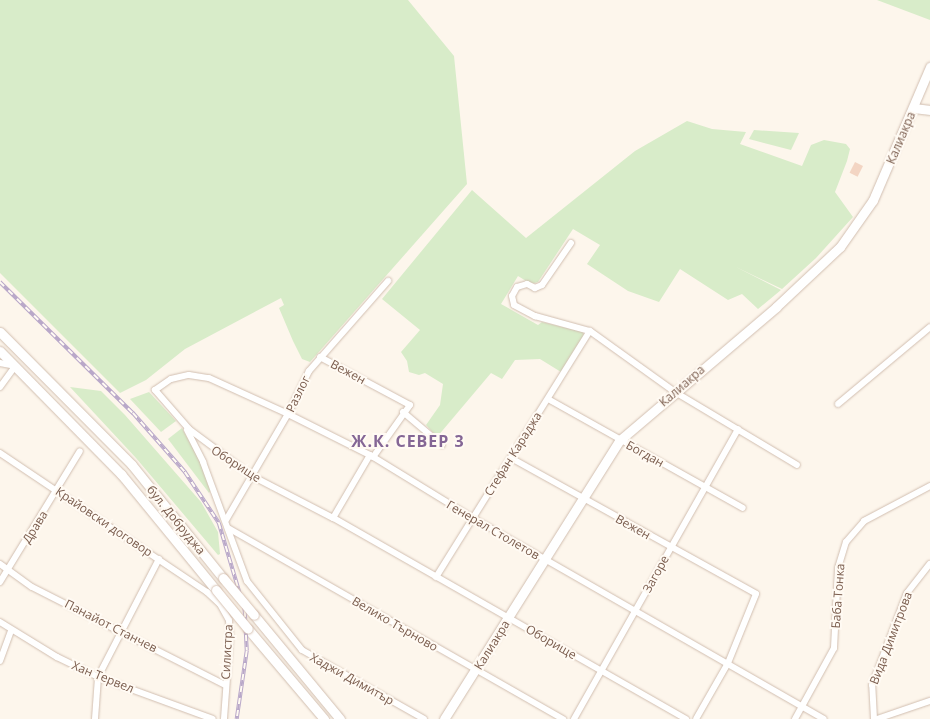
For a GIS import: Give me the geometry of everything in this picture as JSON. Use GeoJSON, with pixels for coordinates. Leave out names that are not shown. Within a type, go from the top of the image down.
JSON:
{"type":"FeatureCollection","features":[{"type":"Feature","properties":{"kind":"main road","name":"Калиакра"},"geometry":{"type":"LineString","coordinates":[[444,719],[477,670],[620,440],[776,307],[840,247],[873,200],[914,108],[930,67]]}},
{"type":"Feature","properties":{"kind":"main road"},"geometry":{"type":"LineString","coordinates":[[914,108],[930,110]]}},
{"type":"Feature","properties":{"kind":"main road","name":"бул. Добруджа"},"geometry":{"type":"LineString","coordinates":[[0,332],[132,465],[340,719]]}},
{"type":"Feature","properties":{"kind":"main road","name":"бул. Добруджа"},"geometry":{"type":"LineString","coordinates":[[0,351],[121,474],[211,591],[248,629],[324,719]]}},
{"type":"Feature","properties":{"kind":"main road"},"geometry":{"type":"LineString","coordinates":[[286,674],[296,666]]}},
{"type":"Feature","properties":{"kind":"street"},"geometry":{"type":"LineString","coordinates":[[571,243],[542,285],[535,288],[521,284],[511,301],[526,313],[590,331],[676,392],[797,464]]}},
{"type":"Feature","properties":{"kind":"street","name":"Разлог"},"geometry":{"type":"LineString","coordinates":[[226,520],[320,357],[388,281]]}},
{"type":"Feature","properties":{"kind":"street"},"geometry":{"type":"LineString","coordinates":[[838,404],[930,327]]}},
{"type":"Feature","properties":{"kind":"street","name":"Стефан Караджа"},"geometry":{"type":"LineString","coordinates":[[436,577],[590,331]]}},
{"type":"Feature","properties":{"kind":"street","name":"Вежен"},"geometry":{"type":"LineString","coordinates":[[320,357],[410,405],[403,412]]}},
{"type":"Feature","properties":{"kind":"street"},"geometry":{"type":"LineString","coordinates":[[0,364],[15,366],[0,387]]}},
{"type":"Feature","properties":{"kind":"street","name":"Генерал Столетов"},"geometry":{"type":"LineString","coordinates":[[155,390],[171,380],[189,375],[209,378],[288,414],[372,456],[472,518],[824,719]]}},
{"type":"Feature","properties":{"kind":"street","name":"Оборище"},"geometry":{"type":"LineString","coordinates":[[155,390],[181,420],[207,445],[252,476],[333,518],[686,719]]}},
{"type":"Feature","properties":{"kind":"street","name":"Богдан"},"geometry":{"type":"LineString","coordinates":[[548,399],[743,508]]}},
{"type":"Feature","properties":{"kind":"street"},"geometry":{"type":"LineString","coordinates":[[333,518],[372,456],[403,412],[442,445]]}},
{"type":"Feature","properties":{"kind":"street"},"geometry":{"type":"LineString","coordinates":[[181,420],[204,462],[228,528]]}},
{"type":"Feature","properties":{"kind":"street","name":"Загоре"},"geometry":{"type":"LineString","coordinates":[[574,719],[738,429]]}},
{"type":"Feature","properties":{"kind":"street","name":"Драва"},"geometry":{"type":"LineString","coordinates":[[0,582],[80,451]]}},
{"type":"Feature","properties":{"kind":"street","name":"Крайовски договор"},"geometry":{"type":"LineString","coordinates":[[0,453],[159,559],[211,591]]}},
{"type":"Feature","properties":{"kind":"street","name":"Вежен"},"geometry":{"type":"LineString","coordinates":[[511,458],[756,594],[728,663]]}},
{"type":"Feature","properties":{"kind":"street","name":"Баба Тонка"},"geometry":{"type":"LineString","coordinates":[[795,719],[834,648],[838,568],[846,542],[864,521],[930,486]]}},
{"type":"Feature","properties":{"kind":"street","name":"Хаджи Димитър"},"geometry":{"type":"LineString","coordinates":[[228,528],[247,582],[302,650],[424,719]]}},
{"type":"Feature","properties":{"kind":"street","name":"Велико Търново"},"geometry":{"type":"LineString","coordinates":[[228,528],[563,719]]}},
{"type":"Feature","properties":{"kind":"street"},"geometry":{"type":"LineString","coordinates":[[95,719],[98,677],[159,559]]}},
{"type":"Feature","properties":{"kind":"street","name":"Панайот Станчев"},"geometry":{"type":"LineString","coordinates":[[0,564],[7,571],[32,587],[122,630],[225,684]]}},
{"type":"Feature","properties":{"kind":"street","name":"Вида Димитрова"},"geometry":{"type":"LineString","coordinates":[[874,719],[872,684],[907,593],[930,564]]}},
{"type":"Feature","properties":{"kind":"street","name":"Силистра"},"geometry":{"type":"LineString","coordinates":[[211,591],[229,620],[224,719]]}},
{"type":"Feature","properties":{"kind":"street","name":"Хан Тервел"},"geometry":{"type":"LineString","coordinates":[[0,622],[11,630],[98,677],[213,719]]}},
{"type":"Feature","properties":{"kind":"street"},"geometry":{"type":"LineString","coordinates":[[0,661],[11,630]]}},
{"type":"Feature","properties":{"kind":"street"},"geometry":{"type":"LineString","coordinates":[[696,719],[728,663]]}},
{"type":"Feature","properties":{"kind":"street"},"geometry":{"type":"LineString","coordinates":[[877,719],[930,701]]}},
{"type":"Feature","properties":{"kind":"green space"},"geometry":{"type":"Polygon","coordinates":[[[0,0],[408,0],[454,56],[467,184],[310,362],[302,359],[293,341],[279,308],[284,305],[281,298],[185,349],[146,380],[120,393],[0,273],[0,0]]]}},
{"type":"Feature","properties":{"kind":"green space"},"geometry":{"type":"Polygon","coordinates":[[[877,0],[930,0],[930,20],[877,0]]]}},
{"type":"Feature","properties":{"kind":"green space"},"geometry":{"type":"Polygon","coordinates":[[[687,121],[712,129],[746,132],[740,144],[802,166],[811,145],[824,140],[846,144],[850,149],[835,192],[853,217],[816,258],[782,289],[736,267],[781,290],[758,309],[742,294],[728,300],[680,269],[659,302],[628,291],[587,264],[600,245],[573,229],[538,282],[531,284],[518,276],[501,304],[538,325],[542,322],[583,332],[584,336],[561,372],[540,359],[515,360],[502,379],[491,373],[437,437],[426,425],[440,405],[443,384],[425,373],[419,375],[409,372],[407,361],[401,352],[420,330],[382,299],[472,190],[526,238],[635,151],[687,121]]]}},
{"type":"Feature","properties":{"kind":"green space"},"geometry":{"type":"Polygon","coordinates":[[[754,130],[799,133],[791,150],[749,139],[754,130]]]}},
{"type":"Feature","properties":{"kind":"green space"},"geometry":{"type":"Polygon","coordinates":[[[70,387],[101,391],[125,415],[201,502],[218,532],[220,554],[218,555],[136,458],[70,387]]]}},
{"type":"Feature","properties":{"kind":"green space"},"geometry":{"type":"Polygon","coordinates":[[[149,392],[176,421],[161,432],[130,399],[149,392]]]}},
{"type":"Feature","properties":{"kind":"green space"},"geometry":{"type":"Polygon","coordinates":[[[182,428],[201,463],[211,490],[209,493],[168,439],[182,428]]]}},
{"type":"Feature","properties":{"kind":"building"},"geometry":{"type":"Polygon","coordinates":[[[855,162],[863,166],[858,177],[850,173],[855,162]]]}},
{"type":"Feature","properties":{"kind":"railway"},"geometry":{"type":"LineString","coordinates":[[0,282],[133,413],[185,472],[219,523],[245,611],[247,651],[237,719]]}},
{"type":"Feature","properties":{"kind":"district","name":"Ж.К. СЕВЕР 3"},"geometry":{"type":"Point","coordinates":[408,441]}}]}
